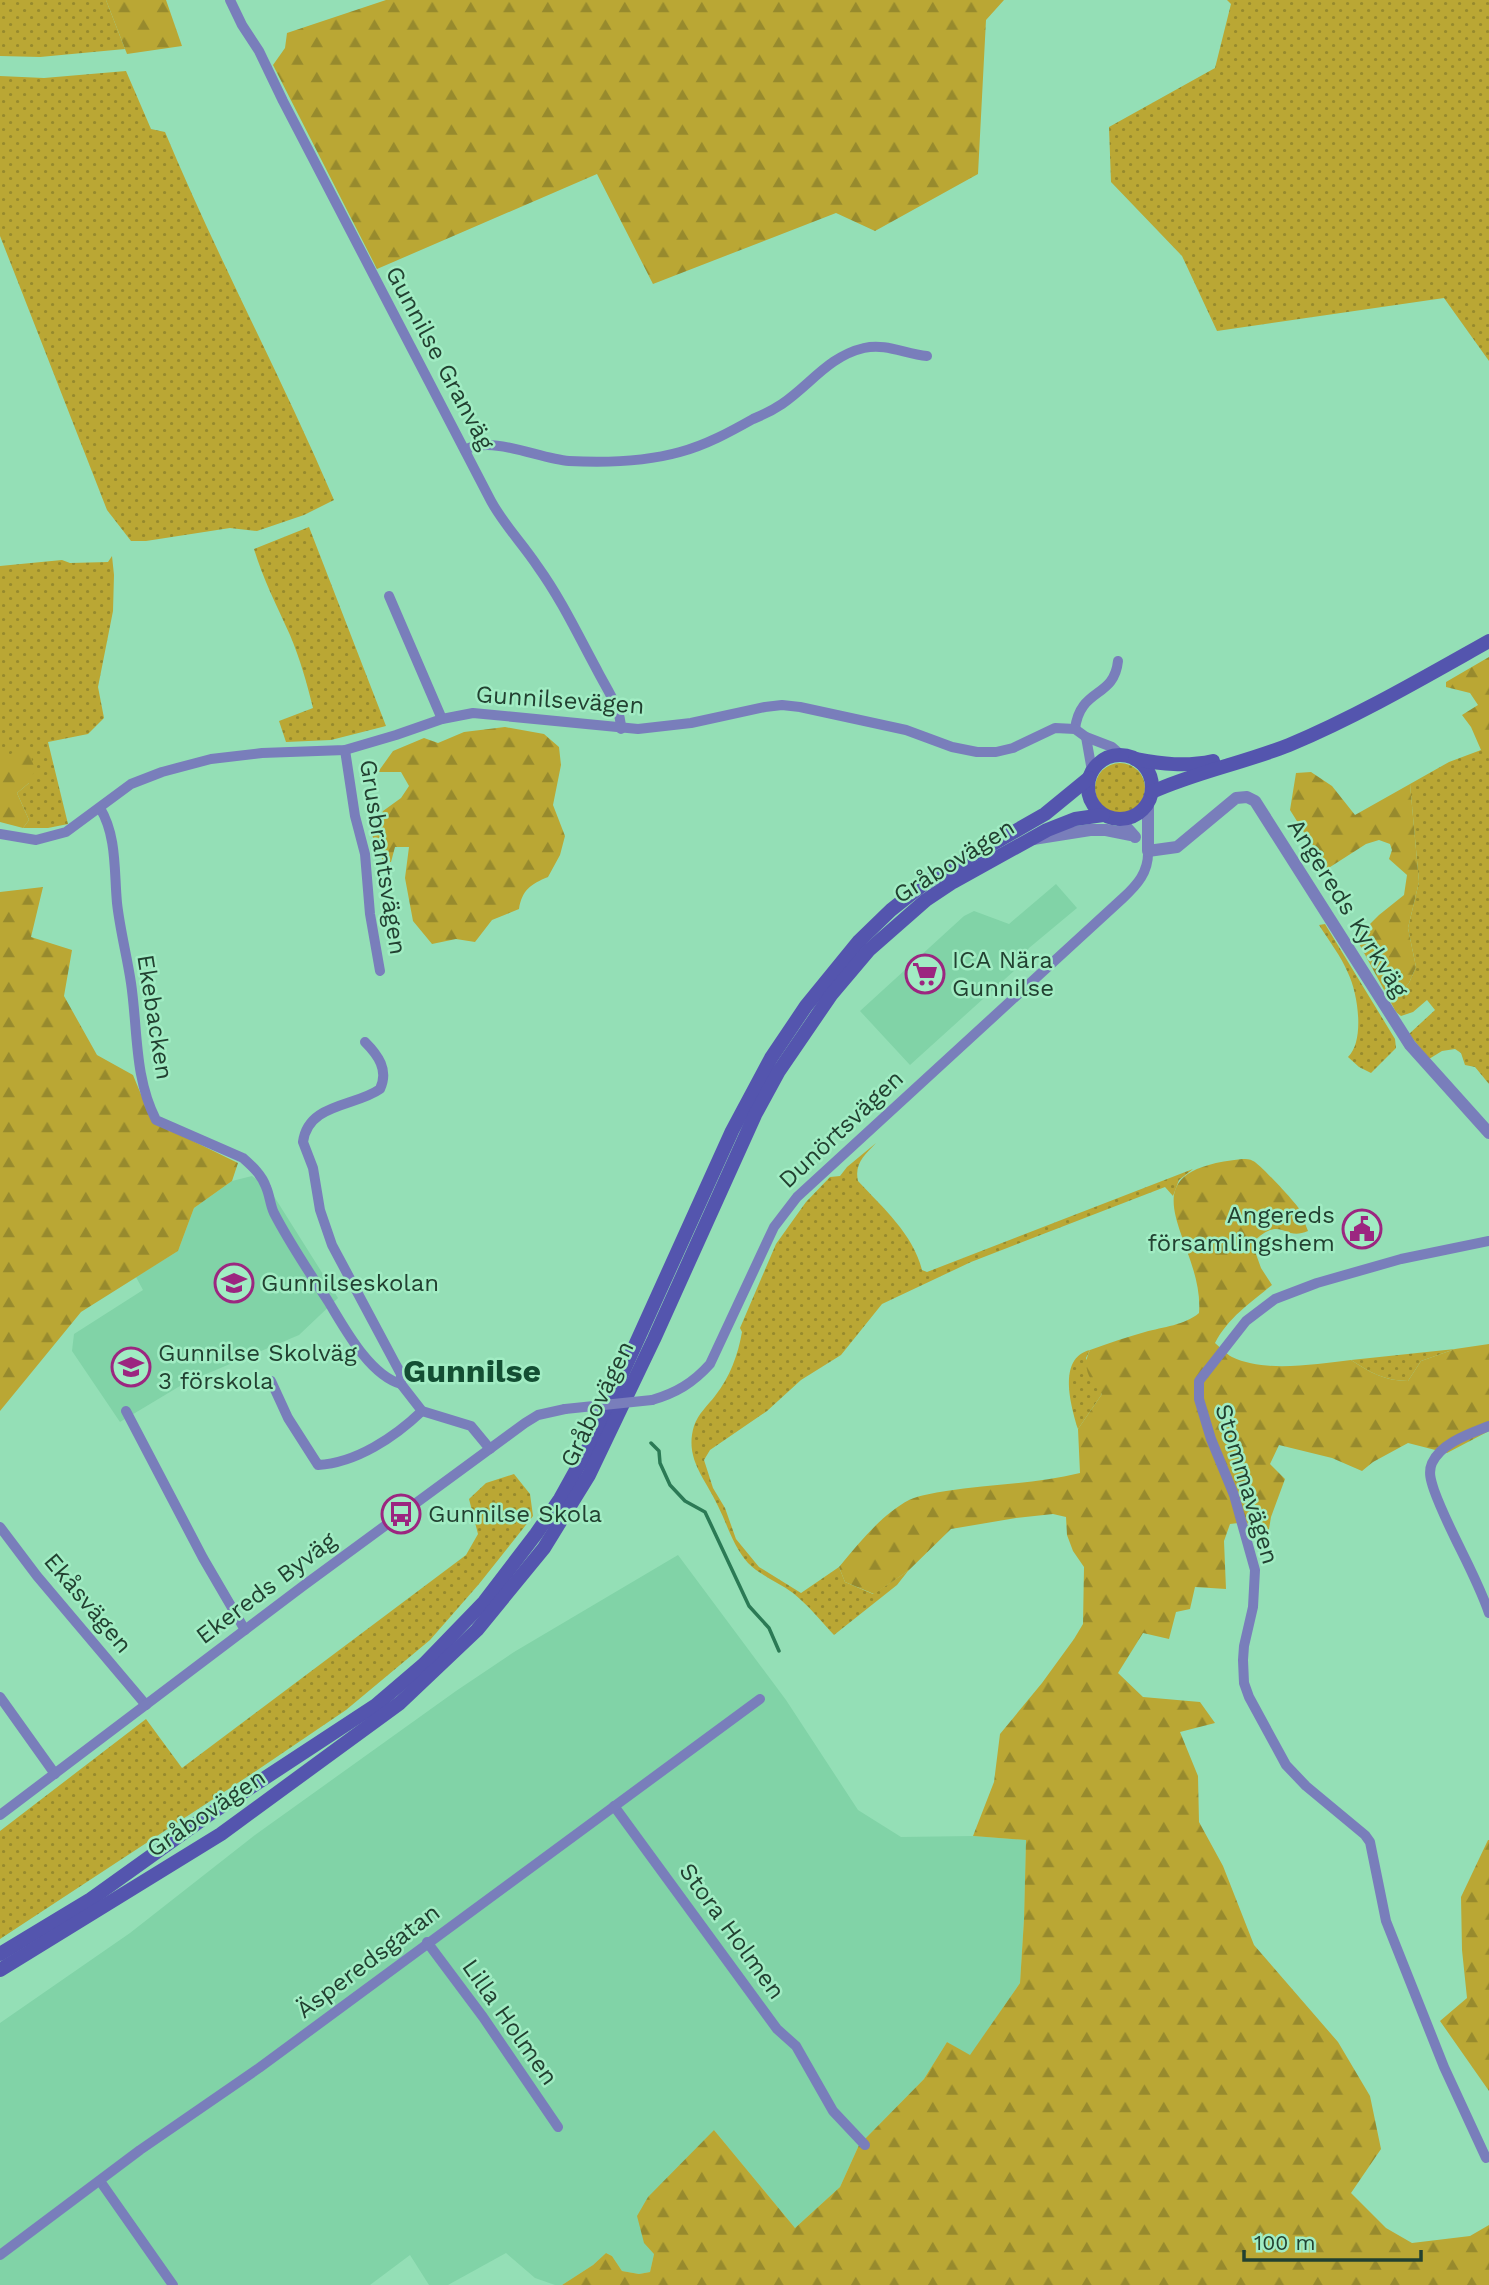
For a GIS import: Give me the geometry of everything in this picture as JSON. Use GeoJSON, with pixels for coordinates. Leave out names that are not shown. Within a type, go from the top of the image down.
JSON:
{"type":"FeatureCollection","features":[{"type":"Feature","properties":{"kind":"main road"},"geometry":{"type":"LineString","coordinates":[[1334,723],[1228,757],[1192,765],[1128,757],[1104,759],[1090,774],[1088,794],[1091,802],[1103,815],[1126,819],[1139,813],[1150,797],[1180,779],[1287,745],[1378,703],[1489,641]]}},
{"type":"Feature","properties":{"kind":"main road"},"geometry":{"type":"LineString","coordinates":[[1128,757],[1142,764],[1150,777],[1150,797]]}},
{"type":"Feature","properties":{"kind":"main road","name":"Gråbovägen"},"geometry":{"type":"LineString","coordinates":[[0,1954],[92,1899],[207,1816],[376,1705],[453,1635],[492,1591],[560,1499],[590,1445],[732,1130],[771,1058],[806,1006],[859,941],[891,910],[925,883],[1045,814],[1090,774]]}},
{"type":"Feature","properties":{"kind":"main road","name":"Gråbovägen"},"geometry":{"type":"LineString","coordinates":[[0,1970],[232,1826],[400,1703],[477,1630],[544,1548],[589,1475],[755,1115],[779,1071],[831,995],[869,950],[900,921],[953,882],[1047,830],[1076,819],[1103,815]]}},
{"type":"Feature","properties":{"kind":"street","name":"Gunnilse Granväg"},"geometry":{"type":"LineString","coordinates":[[230,0],[259,51],[501,520],[540,568],[615,704],[621,729]]}},
{"type":"Feature","properties":{"kind":"street"},"geometry":{"type":"LineString","coordinates":[[465,450],[485,445],[565,461],[608,463],[680,452],[715,440],[781,404],[837,358],[863,348],[883,346],[927,356]]}},
{"type":"Feature","properties":{"kind":"street"},"geometry":{"type":"LineString","coordinates":[[389,596],[442,719]]}},
{"type":"Feature","properties":{"kind":"street"},"geometry":{"type":"LineString","coordinates":[[1118,661],[1117,673],[1111,682],[1086,701],[1079,710],[1075,729],[1128,757]]}},
{"type":"Feature","properties":{"kind":"street","name":"Gunnilsevägen"},"geometry":{"type":"LineString","coordinates":[[0,834],[22,839],[43,839],[66,832],[131,784],[162,772],[211,760],[262,752],[345,750],[442,719],[473,713],[638,729],[691,723],[782,705],[906,730],[952,747],[977,752],[1013,748],[1055,728],[1075,729]]}},
{"type":"Feature","properties":{"kind":"street"},"geometry":{"type":"LineString","coordinates":[[1086,737],[1090,774]]}},
{"type":"Feature","properties":{"kind":"street","name":"Grusbrantsvägen"},"geometry":{"type":"LineString","coordinates":[[345,750],[355,816],[365,854],[369,914],[380,971]]}},
{"type":"Feature","properties":{"kind":"street","name":"Dunörtsvägen"},"geometry":{"type":"LineString","coordinates":[[565,1409],[652,1400],[682,1389],[697,1378],[710,1364],[774,1227],[797,1197],[1137,885],[1146,870],[1150,797]]}},
{"type":"Feature","properties":{"kind":"street","name":"Angereds Kyrkväg"},"geometry":{"type":"LineString","coordinates":[[1147,848],[1177,847],[1236,798],[1247,797],[1255,801],[1410,1045],[1489,1133]]}},
{"type":"Feature","properties":{"kind":"street","name":"Ekebacken"},"geometry":{"type":"LineString","coordinates":[[100,808],[106,819],[114,858],[122,946],[131,980],[142,1087],[156,1120],[243,1158],[255,1168],[266,1186],[272,1209],[301,1262],[346,1332],[367,1359],[391,1381],[401,1384]]}},
{"type":"Feature","properties":{"kind":"street"},"geometry":{"type":"LineString","coordinates":[[1119,819],[1131,835],[1147,848]]}},
{"type":"Feature","properties":{"kind":"street"},"geometry":{"type":"LineString","coordinates":[[1032,839],[1090,830],[1131,835]]}},
{"type":"Feature","properties":{"kind":"street"},"geometry":{"type":"LineString","coordinates":[[365,1042],[381,1063],[384,1074],[380,1089],[332,1108],[306,1128],[303,1142],[313,1168],[320,1210],[332,1245],[396,1363],[401,1374],[401,1384],[422,1411],[471,1426],[490,1449]]}},
{"type":"Feature","properties":{"kind":"street","name":"Stommavägen"},"geometry":{"type":"LineString","coordinates":[[1486,2158],[1444,2067],[1386,1921],[1370,1842],[1286,1765],[1249,1697],[1242,1668],[1255,1570],[1234,1495],[1211,1439],[1198,1390],[1199,1381],[1246,1321],[1275,1299],[1317,1283],[1401,1259],[1489,1241]]}},
{"type":"Feature","properties":{"kind":"street"},"geometry":{"type":"LineString","coordinates":[[271,1381],[288,1418],[318,1465],[331,1464],[371,1448],[406,1426],[422,1411]]}},
{"type":"Feature","properties":{"kind":"street","name":"Ekereds Byväg"},"geometry":{"type":"LineString","coordinates":[[0,1815],[313,1578],[531,1419],[565,1409]]}},
{"type":"Feature","properties":{"kind":"street"},"geometry":{"type":"LineString","coordinates":[[126,1411],[203,1558],[245,1630]]}},
{"type":"Feature","properties":{"kind":"street"},"geometry":{"type":"LineString","coordinates":[[1489,1426],[1444,1448],[1433,1461],[1430,1470],[1434,1490],[1478,1582],[1489,1613]]}},
{"type":"Feature","properties":{"kind":"street","name":"Ekåsvägen"},"geometry":{"type":"LineString","coordinates":[[0,1527],[37,1576],[146,1705]]}},
{"type":"Feature","properties":{"kind":"street"},"geometry":{"type":"LineString","coordinates":[[0,1697],[55,1773]]}},
{"type":"Feature","properties":{"kind":"street","name":"Äsperedsgatan"},"geometry":{"type":"LineString","coordinates":[[0,2255],[760,1699]]}},
{"type":"Feature","properties":{"kind":"street","name":"Stora Holmen"},"geometry":{"type":"LineString","coordinates":[[614,1806],[777,2029],[796,2046],[833,2110],[865,2145]]}},
{"type":"Feature","properties":{"kind":"street","name":"Lilla Holmen"},"geometry":{"type":"LineString","coordinates":[[427,1942],[483,2017],[558,2127]]}},
{"type":"Feature","properties":{"kind":"street"},"geometry":{"type":"LineString","coordinates":[[100,2181],[173,2285]]}},
{"type":"Feature","properties":{"kind":"shaded area"},"geometry":{"type":"Polygon","coordinates":[[[1056,884],[1077,908],[1029,948],[1015,970],[910,1065],[860,1011],[964,916],[974,911],[1009,924],[1056,884]]]}},
{"type":"Feature","properties":{"kind":"shaded area","name":"Gunnilseskolan"},"geometry":{"type":"Polygon","coordinates":[[[252,1176],[270,1190],[338,1298],[299,1335],[185,1383],[120,1422],[72,1351],[74,1334],[143,1290],[136,1277],[178,1251],[194,1208],[232,1181],[252,1176]]]}},
{"type":"Feature","properties":{"kind":"shaded area"},"geometry":{"type":"Polygon","coordinates":[[[678,1555],[786,1700],[858,1810],[901,1837],[973,1836],[1026,1840],[1020,1983],[970,2056],[947,2042],[924,2079],[859,2145],[840,2187],[795,2228],[714,2130],[654,2254],[650,2272],[639,2274],[622,2271],[612,2256],[606,2253],[562,2285],[555,2285],[535,2278],[506,2253],[448,2285],[429,2285],[410,2255],[370,2285],[0,2285],[0,2023],[130,1933],[255,1835],[456,1691],[514,1652],[678,1555]]]}},
{"type":"Feature","properties":{"kind":"green space"},"geometry":{"type":"Polygon","coordinates":[[[0,0],[106,0],[125,49],[40,57],[0,56],[0,0]]]}},
{"type":"Feature","properties":{"kind":"green space"},"geometry":{"type":"Polygon","coordinates":[[[106,0],[166,0],[182,46],[127,54],[106,0]]]}},
{"type":"Feature","properties":{"kind":"green space"},"geometry":{"type":"Polygon","coordinates":[[[386,0],[1004,0],[986,20],[978,174],[875,231],[836,213],[653,284],[597,174],[377,269],[273,65],[285,48],[287,33],[386,0]]]}},
{"type":"Feature","properties":{"kind":"green space"},"geometry":{"type":"Polygon","coordinates":[[[1227,0],[1489,0],[1489,361],[1444,298],[1217,331],[1182,256],[1111,182],[1109,127],[1215,68],[1231,4],[1227,0]]]}},
{"type":"Feature","properties":{"kind":"green space"},"geometry":{"type":"Polygon","coordinates":[[[126,71],[151,129],[165,132],[334,500],[304,515],[257,531],[230,528],[131,541],[107,510],[0,236],[0,76],[44,78],[126,71]]]}},
{"type":"Feature","properties":{"kind":"green space"},"geometry":{"type":"Polygon","coordinates":[[[309,527],[386,726],[331,740],[286,742],[279,721],[313,708],[297,653],[254,549],[309,527]]]}},
{"type":"Feature","properties":{"kind":"green space"},"geometry":{"type":"Polygon","coordinates":[[[112,556],[113,611],[98,687],[104,718],[88,734],[48,742],[68,824],[48,828],[23,828],[29,820],[17,793],[29,783],[11,754],[0,754],[0,566],[62,560],[70,563],[108,562],[112,556]]]}},
{"type":"Feature","properties":{"kind":"green space"},"geometry":{"type":"Polygon","coordinates":[[[1489,657],[1489,750],[1481,750],[1471,727],[1462,715],[1478,705],[1470,693],[1446,687],[1446,682],[1489,657]]]}},
{"type":"Feature","properties":{"kind":"green space"},"geometry":{"type":"Polygon","coordinates":[[[505,727],[544,734],[559,747],[561,765],[553,805],[565,836],[560,855],[548,877],[525,892],[519,909],[492,920],[475,942],[456,939],[432,944],[413,921],[405,878],[409,847],[395,847],[391,862],[383,861],[372,835],[383,811],[401,798],[409,786],[401,772],[378,772],[393,751],[424,738],[438,743],[464,732],[505,727]]]}},
{"type":"Feature","properties":{"kind":"green space"},"geometry":{"type":"Polygon","coordinates":[[[21,745],[30,753],[35,770],[29,783],[17,793],[29,820],[23,828],[0,822],[0,754],[11,754],[21,745]]]}},
{"type":"Feature","properties":{"kind":"green space"},"geometry":{"type":"Polygon","coordinates":[[[1481,750],[1489,750],[1489,1084],[1475,1067],[1465,1065],[1461,1053],[1455,1049],[1442,1051],[1429,1059],[1409,1034],[1435,1010],[1427,1000],[1413,1012],[1401,1016],[1396,1012],[1402,1005],[1402,991],[1416,967],[1408,928],[1419,882],[1410,784],[1449,762],[1481,750]]]}},
{"type":"Feature","properties":{"kind":"green space"},"geometry":{"type":"Polygon","coordinates":[[[1120,763],[1137,771],[1145,788],[1137,805],[1120,813],[1103,805],[1095,788],[1103,771],[1120,763]]]}},
{"type":"Feature","properties":{"kind":"green space"},"geometry":{"type":"Polygon","coordinates":[[[1311,772],[1332,786],[1355,815],[1410,784],[1419,882],[1408,928],[1416,967],[1402,991],[1403,1005],[1396,1012],[1356,938],[1404,895],[1407,875],[1389,859],[1392,850],[1390,844],[1379,840],[1366,844],[1327,869],[1290,810],[1296,773],[1311,772]]]}},
{"type":"Feature","properties":{"kind":"green space"},"geometry":{"type":"Polygon","coordinates":[[[43,887],[31,937],[72,950],[64,996],[97,1055],[133,1075],[152,1121],[238,1163],[232,1181],[194,1208],[178,1251],[81,1312],[0,1411],[0,892],[43,887]]]}},
{"type":"Feature","properties":{"kind":"green space"},"geometry":{"type":"Polygon","coordinates":[[[1325,924],[1395,1039],[1396,1048],[1371,1073],[1348,1057],[1357,1040],[1357,1004],[1345,967],[1319,925],[1325,924]]]}},
{"type":"Feature","properties":{"kind":"green space"},"geometry":{"type":"Polygon","coordinates":[[[876,1143],[859,1164],[858,1181],[904,1233],[922,1270],[927,1272],[1193,1169],[1179,1180],[1173,1196],[1165,1187],[971,1262],[882,1304],[841,1355],[801,1380],[767,1411],[710,1450],[704,1460],[713,1488],[725,1508],[736,1539],[759,1567],[801,1593],[839,1567],[845,1582],[873,1594],[908,1571],[897,1585],[834,1635],[799,1598],[748,1563],[735,1543],[698,1468],[692,1449],[692,1438],[698,1418],[733,1366],[742,1332],[740,1328],[776,1244],[806,1202],[830,1177],[840,1176],[876,1143]]]}},
{"type":"Feature","properties":{"kind":"green space"},"geometry":{"type":"Polygon","coordinates":[[[1242,1159],[1257,1163],[1285,1192],[1300,1210],[1308,1231],[1293,1233],[1270,1230],[1252,1243],[1261,1268],[1272,1285],[1233,1318],[1215,1343],[1232,1357],[1259,1365],[1290,1366],[1351,1360],[1378,1375],[1408,1381],[1421,1361],[1455,1349],[1489,1344],[1489,1431],[1447,1453],[1408,1443],[1362,1471],[1332,1458],[1279,1445],[1270,1464],[1285,1479],[1271,1517],[1266,1547],[1258,1546],[1247,1522],[1230,1524],[1224,1541],[1226,1589],[1195,1587],[1190,1609],[1176,1612],[1169,1639],[1143,1633],[1118,1673],[1143,1697],[1200,1702],[1215,1723],[1180,1732],[1198,1776],[1199,1822],[1223,1866],[1254,1945],[1338,2042],[1370,2096],[1381,2149],[1351,2193],[1386,2228],[1412,2243],[1470,2236],[1489,2225],[1489,2285],[562,2285],[606,2253],[612,2256],[622,2271],[639,2274],[650,2272],[654,2254],[644,2243],[637,2216],[648,2197],[714,2130],[795,2228],[840,2187],[859,2145],[924,2079],[947,2042],[970,2055],[1020,1983],[1026,1840],[973,1836],[994,1782],[1000,1734],[1042,1683],[1083,1624],[1084,1567],[1073,1551],[1067,1535],[1066,1517],[1053,1514],[951,1529],[908,1571],[874,1594],[845,1582],[839,1567],[880,1521],[913,1498],[1080,1473],[1078,1429],[1102,1394],[1088,1373],[1086,1362],[1090,1350],[1181,1323],[1199,1313],[1197,1286],[1175,1214],[1174,1194],[1183,1178],[1204,1166],[1242,1159]]]}},
{"type":"Feature","properties":{"kind":"green space"},"geometry":{"type":"Polygon","coordinates":[[[1455,1349],[1421,1361],[1408,1381],[1378,1375],[1351,1360],[1455,1349]]]}},
{"type":"Feature","properties":{"kind":"green space"},"geometry":{"type":"Polygon","coordinates":[[[1090,1350],[1086,1358],[1102,1394],[1078,1429],[1070,1396],[1070,1372],[1073,1362],[1090,1350]]]}},
{"type":"Feature","properties":{"kind":"green space"},"geometry":{"type":"Polygon","coordinates":[[[514,1474],[530,1494],[533,1516],[430,1640],[346,1710],[0,1939],[0,1831],[146,1719],[182,1768],[466,1555],[478,1534],[469,1499],[486,1483],[514,1474]]]}},
{"type":"Feature","properties":{"kind":"green space"},"geometry":{"type":"Polygon","coordinates":[[[1488,1840],[1489,2091],[1440,2021],[1467,1998],[1462,1950],[1461,1897],[1488,1840]]]}},
{"type":"Feature","properties":{"kind":"waterway"},"geometry":{"type":"LineString","coordinates":[[651,1443],[659,1451],[660,1463],[670,1485],[685,1501],[705,1512],[749,1606],[769,1628],[779,1651]]}},
{"type":"Feature","properties":{"kind":"place","name":"ICA Nära Gunnilse"},"geometry":{"type":"Point","coordinates":[925,974]}},
{"type":"Feature","properties":{"kind":"place","name":"Angereds församlingshem"},"geometry":{"type":"Point","coordinates":[1362,1229]}},
{"type":"Feature","properties":{"kind":"place","name":"Gunnilseskolan"},"geometry":{"type":"Point","coordinates":[234,1283]}},
{"type":"Feature","properties":{"kind":"place","name":"Gunnilse Skolväg 3 förskola"},"geometry":{"type":"Point","coordinates":[131,1367]}},
{"type":"Feature","properties":{"kind":"place","name":"Gunnilse Skola"},"geometry":{"type":"Point","coordinates":[401,1514]}},
{"type":"Feature","properties":{"kind":"district","name":"Gunnilse"},"geometry":{"type":"Point","coordinates":[472,1371]}}]}
